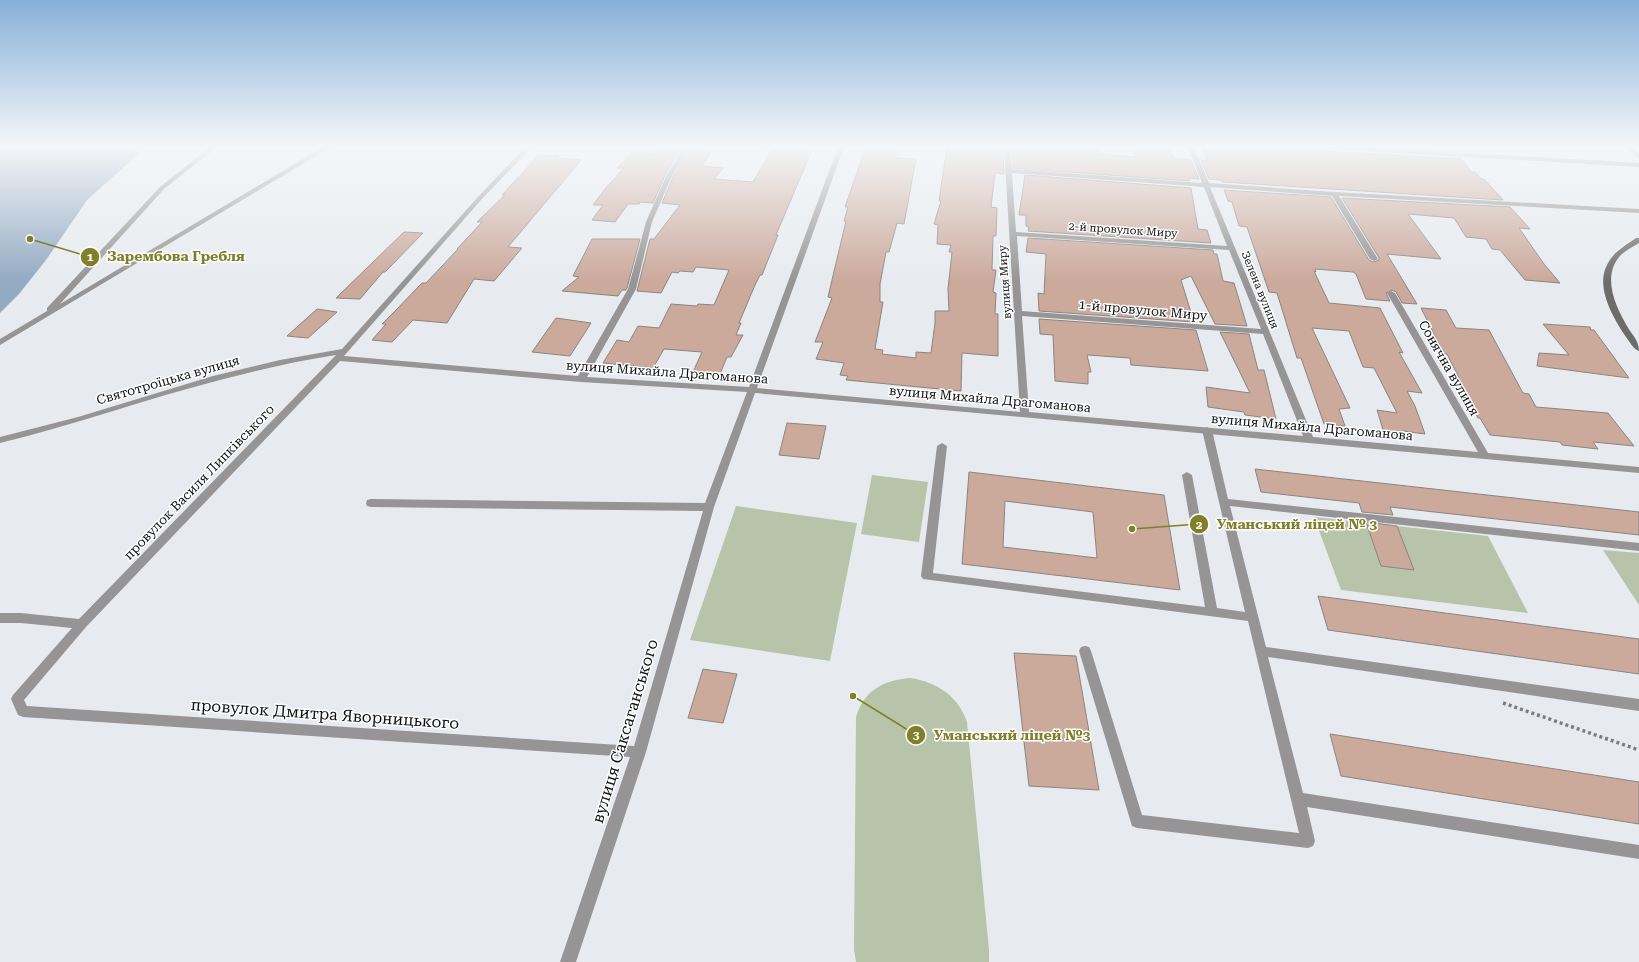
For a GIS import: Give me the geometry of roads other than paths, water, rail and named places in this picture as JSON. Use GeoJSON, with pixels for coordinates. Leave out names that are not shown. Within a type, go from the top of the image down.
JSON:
{"type":"FeatureCollection","features":[{"type":"Feature","properties":{"kind":"main road"},"geometry":{"type":"LineString","coordinates":[[1639,240],[1616,256],[1607,274],[1612,304],[1630,338],[1639,348]]}},
{"type":"Feature","properties":{"kind":"street"},"geometry":{"type":"LineString","coordinates":[[42,318],[158,192]]}},
{"type":"Feature","properties":{"kind":"street"},"geometry":{"type":"LineString","coordinates":[[0,343],[253,192]]}},
{"type":"Feature","properties":{"kind":"street"},"geometry":{"type":"LineString","coordinates":[[341,355],[486,192]]}},
{"type":"Feature","properties":{"kind":"street"},"geometry":{"type":"LineString","coordinates":[[581,379],[632,289],[649,222],[662,192]]}},
{"type":"Feature","properties":{"kind":"street","name":"вулиця Саксаганського"},"geometry":{"type":"LineString","coordinates":[[568,962],[639,752],[709,508],[825,192]]}},
{"type":"Feature","properties":{"kind":"street","name":"вулиця Миру"},"geometry":{"type":"LineString","coordinates":[[1010,192],[1025,416]]}},
{"type":"Feature","properties":{"kind":"street","name":"Зелена вулиця"},"geometry":{"type":"LineString","coordinates":[[1209,192],[1310,441]]}},
{"type":"Feature","properties":{"kind":"street"},"geometry":{"type":"LineString","coordinates":[[1304,192],[1639,211]]}},
{"type":"Feature","properties":{"kind":"street"},"geometry":{"type":"LineString","coordinates":[[1334,194],[1374,259]]}},
{"type":"Feature","properties":{"kind":"street","name":"2-й провулок Миру"},"geometry":{"type":"LineString","coordinates":[[1013,234],[1232,248]]}},
{"type":"Feature","properties":{"kind":"street","name":"Сонячна вулиця"},"geometry":{"type":"LineString","coordinates":[[1391,293],[1485,456]]}},
{"type":"Feature","properties":{"kind":"street","name":"1-й провулок Миру"},"geometry":{"type":"LineString","coordinates":[[1018,313],[1266,332]]}},
{"type":"Feature","properties":{"kind":"street","name":"вулиця Михайла Драгоманова"},"geometry":{"type":"LineString","coordinates":[[341,355],[581,379],[752,390],[1025,416],[1207,430],[1310,441],[1639,470]]}},
{"type":"Feature","properties":{"kind":"street","name":"Святотроїцька вулиця"},"geometry":{"type":"LineString","coordinates":[[0,440],[38,432],[215,379],[290,360],[341,355]]}},
{"type":"Feature","properties":{"kind":"street","name":"провулок Василя Липківського"},"geometry":{"type":"LineString","coordinates":[[17,699],[82,624],[341,355]]}},
{"type":"Feature","properties":{"kind":"street"},"geometry":{"type":"LineString","coordinates":[[1085,651],[1137,821],[1308,841],[1207,430]]}},
{"type":"Feature","properties":{"kind":"street"},"geometry":{"type":"LineString","coordinates":[[942,446],[927,576],[1252,617]]}},
{"type":"Feature","properties":{"kind":"street"},"geometry":{"type":"LineString","coordinates":[[1187,476],[1212,612]]}},
{"type":"Feature","properties":{"kind":"street"},"geometry":{"type":"LineString","coordinates":[[1224,502],[1639,547]]}},
{"type":"Feature","properties":{"kind":"street"},"geometry":{"type":"LineString","coordinates":[[370,503],[709,508]]}},
{"type":"Feature","properties":{"kind":"street"},"geometry":{"type":"LineString","coordinates":[[0,618],[21,618],[82,624]]}},
{"type":"Feature","properties":{"kind":"street"},"geometry":{"type":"LineString","coordinates":[[1261,651],[1639,705]]}},
{"type":"Feature","properties":{"kind":"street","name":"провулок Дмитра Яворницького"},"geometry":{"type":"LineString","coordinates":[[17,699],[23,711],[639,752]]}},
{"type":"Feature","properties":{"kind":"street"},"geometry":{"type":"LineString","coordinates":[[1298,799],[1639,852]]}},
{"type":"Feature","properties":{"kind":"water"},"geometry":{"type":"Polygon","coordinates":[[[0,192],[96,192],[87,200],[46,260],[19,294],[0,313],[0,192]]]}},
{"type":"Feature","properties":{"kind":"place","name":"Зарембова Гребля"},"geometry":{"type":"Point","coordinates":[30,239]}},
{"type":"Feature","properties":{"kind":"place","name":"Уманський ліцей № 3"},"geometry":{"type":"Point","coordinates":[1132,529]}},
{"type":"Feature","properties":{"kind":"place","name":"Уманський ліцей №3"},"geometry":{"type":"Point","coordinates":[853,696]}}]}
